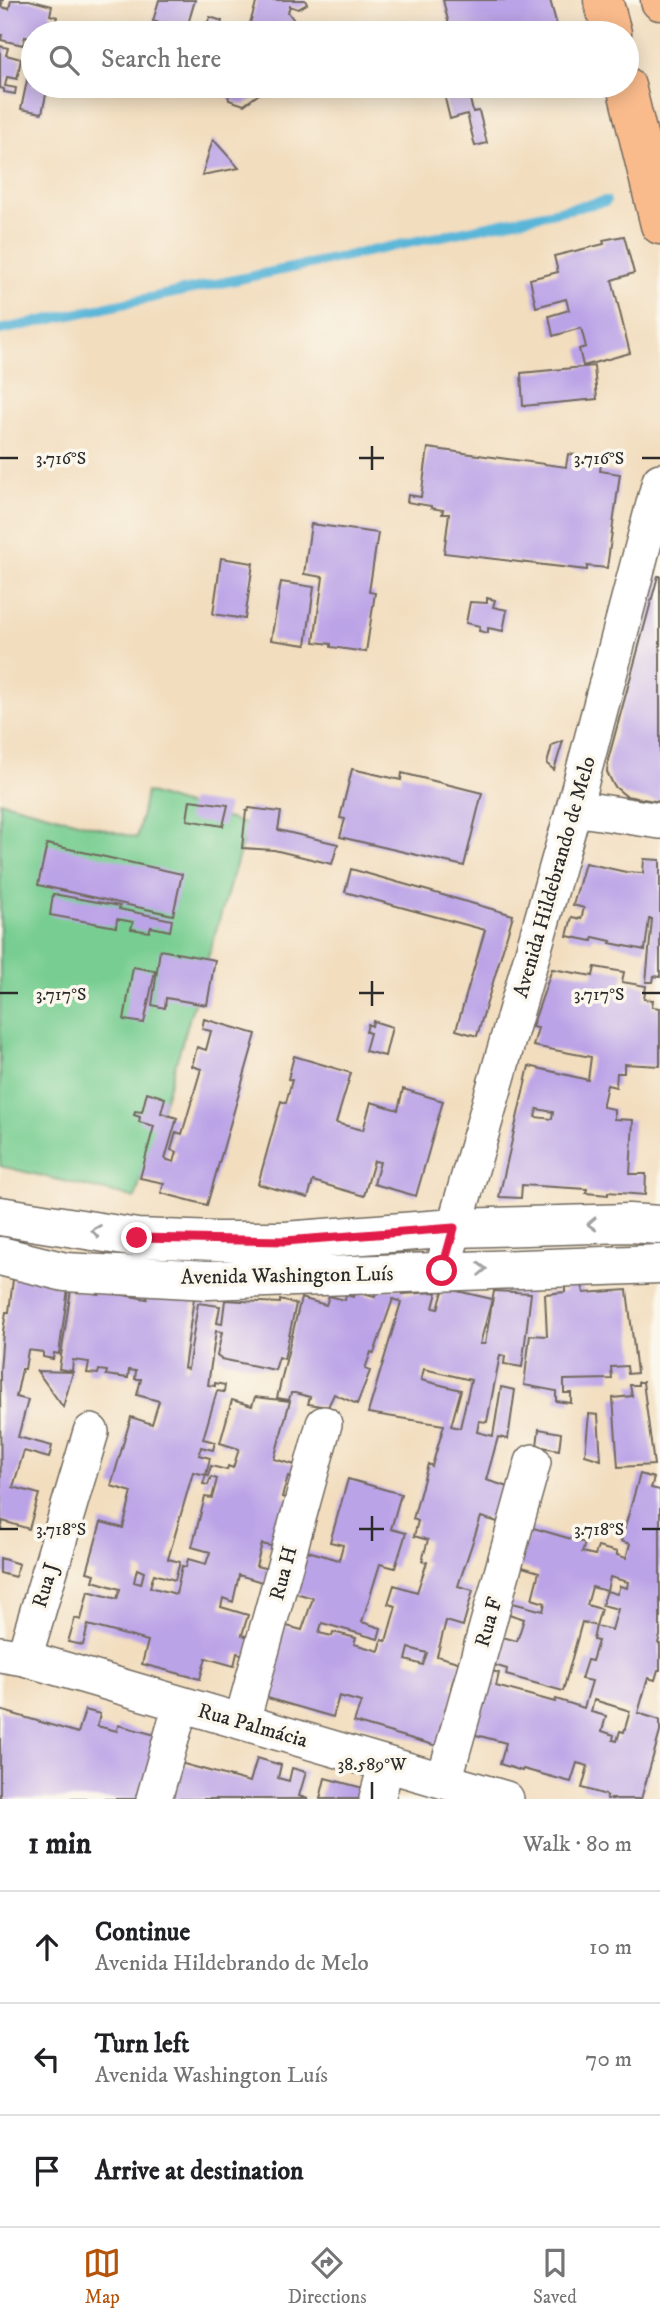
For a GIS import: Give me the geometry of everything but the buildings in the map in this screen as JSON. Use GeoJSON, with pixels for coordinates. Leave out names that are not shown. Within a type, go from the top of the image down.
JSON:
{"type":"FeatureCollection","features":[{"type":"Feature","properties":{"kind":"main road"},"geometry":{"type":"LineString","coordinates":[[603,0],[609,21]]}},
{"type":"Feature","properties":{"kind":"main road"},"geometry":{"type":"LineString","coordinates":[[629,98],[660,225]]}},
{"type":"Feature","properties":{"kind":"street","name":"Avenida Hildebrando de Melo"},"geometry":{"type":"LineString","coordinates":[[442,1271],[574,808],[660,481]]}},
{"type":"Feature","properties":{"kind":"street"},"geometry":{"type":"LineString","coordinates":[[574,808],[660,821]]}},
{"type":"Feature","properties":{"kind":"street","name":"Avenida Washington Luís"},"geometry":{"type":"LineString","coordinates":[[0,1216],[137,1238],[216,1241],[285,1241],[454,1228],[629,1223],[660,1225]]}},
{"type":"Feature","properties":{"kind":"street","name":"Avenida Washington Luís"},"geometry":{"type":"LineString","coordinates":[[0,1256],[65,1272],[208,1280],[660,1264]]}},
{"type":"Feature","properties":{"kind":"street","name":"Rua H"},"geometry":{"type":"LineString","coordinates":[[242,1721],[324,1424]]}},
{"type":"Feature","properties":{"kind":"street","name":"Rua J"},"geometry":{"type":"LineString","coordinates":[[12,1656],[91,1432]]}},
{"type":"Feature","properties":{"kind":"street","name":"Rua F"},"geometry":{"type":"LineString","coordinates":[[444,1781],[533,1462]]}},
{"type":"Feature","properties":{"kind":"street","name":"Rua Palmácia"},"geometry":{"type":"LineString","coordinates":[[12,1656],[506,1799]]}},
{"type":"Feature","properties":{"kind":"street"},"geometry":{"type":"LineString","coordinates":[[154,1799],[181,1704]]}},
{"type":"Feature","properties":{"kind":"street"},"geometry":{"type":"LineString","coordinates":[[377,1799],[386,1765]]}},
{"type":"Feature","properties":{"kind":"green space"},"geometry":{"type":"Polygon","coordinates":[[[146,792],[248,825],[135,1198],[0,1166],[0,801],[137,838],[146,792]]]}},
{"type":"Feature","properties":{"kind":"waterway"},"geometry":{"type":"LineString","coordinates":[[0,330],[606,201]]}},
{"type":"Feature","properties":{"kind":"route"},"geometry":{"type":"LineString","coordinates":[[137,1238],[285,1241],[454,1228],[442,1271]]}}]}
